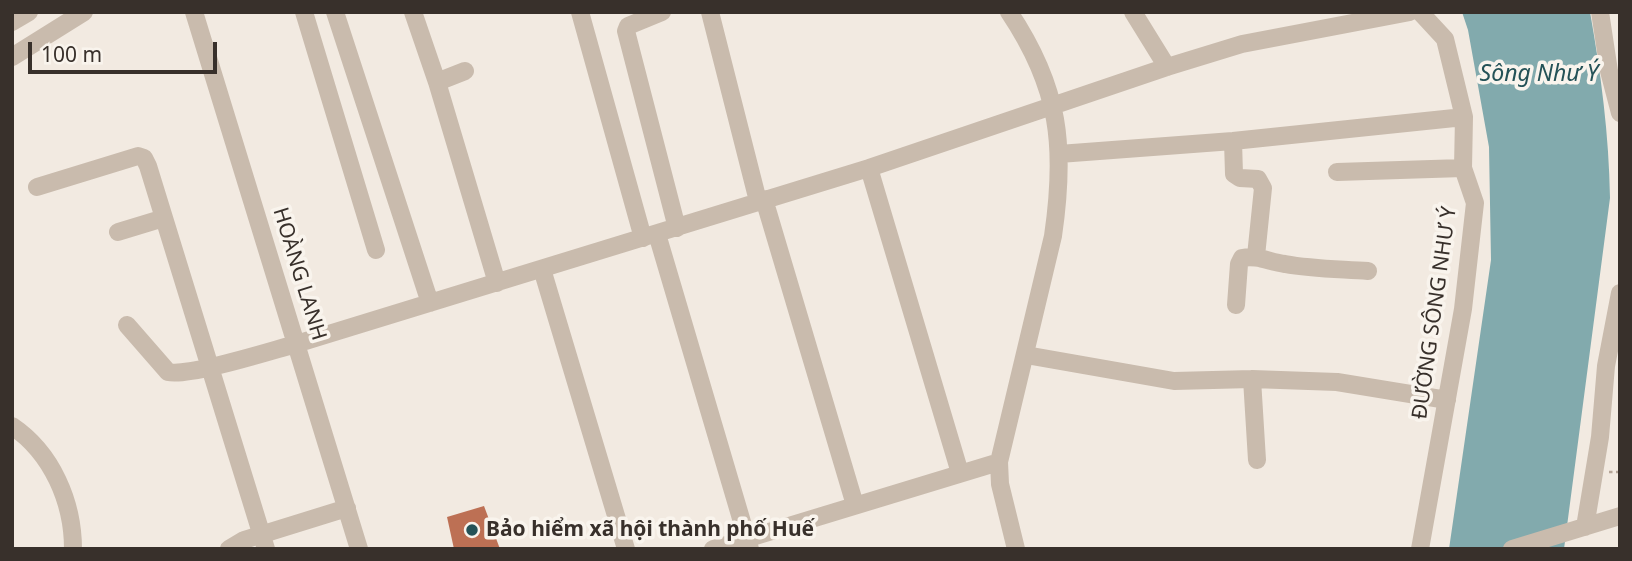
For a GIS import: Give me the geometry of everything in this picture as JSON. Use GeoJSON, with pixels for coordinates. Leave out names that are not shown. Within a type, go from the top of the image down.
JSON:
{"type":"FeatureCollection","features":[{"type":"Feature","properties":{"kind":"street"},"geometry":{"type":"LineString","coordinates":[[12,22],[29,12]]}},
{"type":"Feature","properties":{"kind":"street"},"geometry":{"type":"LineString","coordinates":[[12,57],[84,12]]}},
{"type":"Feature","properties":{"kind":"street","name":"HOÀNG LANH"},"geometry":{"type":"LineString","coordinates":[[194,12],[359,549]]}},
{"type":"Feature","properties":{"kind":"street"},"geometry":{"type":"LineString","coordinates":[[304,12],[376,250]]}},
{"type":"Feature","properties":{"kind":"street"},"geometry":{"type":"LineString","coordinates":[[335,12],[430,303]]}},
{"type":"Feature","properties":{"kind":"street"},"geometry":{"type":"LineString","coordinates":[[413,12],[437,82],[496,283]]}},
{"type":"Feature","properties":{"kind":"street"},"geometry":{"type":"LineString","coordinates":[[580,12],[749,544]]}},
{"type":"Feature","properties":{"kind":"street"},"geometry":{"type":"LineString","coordinates":[[662,12],[628,26],[626,37],[677,228]]}},
{"type":"Feature","properties":{"kind":"street"},"geometry":{"type":"LineString","coordinates":[[709,12],[761,200],[855,505]]}},
{"type":"Feature","properties":{"kind":"street"},"geometry":{"type":"LineString","coordinates":[[1009,12],[1044,75],[1054,106],[1059,154],[1059,198],[1054,236],[999,462],[1000,484],[1016,549]]}},
{"type":"Feature","properties":{"kind":"street"},"geometry":{"type":"LineString","coordinates":[[1133,12],[1167,67]]}},
{"type":"Feature","properties":{"kind":"street"},"geometry":{"type":"LineString","coordinates":[[127,326],[168,372],[176,374],[210,367],[296,344],[869,168],[1242,44],[1410,12]]}},
{"type":"Feature","properties":{"kind":"street","name":"ĐƯỜNG SÔNG NHƯ Ý"},"geometry":{"type":"LineString","coordinates":[[1420,12],[1445,39],[1464,117],[1463,168],[1475,203],[1463,309],[1420,549]]}},
{"type":"Feature","properties":{"kind":"street"},"geometry":{"type":"LineString","coordinates":[[1600,12],[1609,71],[1620,113]]}},
{"type":"Feature","properties":{"kind":"street"},"geometry":{"type":"LineString","coordinates":[[437,82],[466,71]]}},
{"type":"Feature","properties":{"kind":"street"},"geometry":{"type":"LineString","coordinates":[[1059,154],[1233,141],[1464,117]]}},
{"type":"Feature","properties":{"kind":"street"},"geometry":{"type":"LineString","coordinates":[[1233,141],[1234,174],[1240,178],[1258,179],[1263,188],[1256,256]]}},
{"type":"Feature","properties":{"kind":"street"},"geometry":{"type":"LineString","coordinates":[[37,187],[138,156],[144,158],[264,542]]}},
{"type":"Feature","properties":{"kind":"street"},"geometry":{"type":"LineString","coordinates":[[869,168],[960,473]]}},
{"type":"Feature","properties":{"kind":"street"},"geometry":{"type":"LineString","coordinates":[[1336,172],[1463,168]]}},
{"type":"Feature","properties":{"kind":"street"},"geometry":{"type":"LineString","coordinates":[[118,232],[164,218]]}},
{"type":"Feature","properties":{"kind":"street"},"geometry":{"type":"LineString","coordinates":[[1237,305],[1239,264],[1242,258],[1256,256],[1285,264],[1367,271]]}},
{"type":"Feature","properties":{"kind":"street"},"geometry":{"type":"LineString","coordinates":[[542,269],[626,549]]}},
{"type":"Feature","properties":{"kind":"street"},"geometry":{"type":"LineString","coordinates":[[1578,529],[1600,437],[1606,366],[1620,293]]}},
{"type":"Feature","properties":{"kind":"street"},"geometry":{"type":"LineString","coordinates":[[1026,355],[1174,381],[1252,379],[1336,382],[1447,400]]}},
{"type":"Feature","properties":{"kind":"street"},"geometry":{"type":"LineString","coordinates":[[1252,379],[1256,460]]}},
{"type":"Feature","properties":{"kind":"street"},"geometry":{"type":"LineString","coordinates":[[12,426],[40,451],[56,476],[67,503],[73,531],[73,549]]}},
{"type":"Feature","properties":{"kind":"street"},"geometry":{"type":"LineString","coordinates":[[713,549],[749,544],[855,505],[999,462]]}},
{"type":"Feature","properties":{"kind":"street"},"geometry":{"type":"LineString","coordinates":[[229,549],[244,540],[264,542],[347,508]]}},
{"type":"Feature","properties":{"kind":"street"},"geometry":{"type":"LineString","coordinates":[[1512,549],[1620,516]]}},
{"type":"Feature","properties":{"kind":"water","name":"Sông Như Ý"},"geometry":{"type":"Polygon","coordinates":[[[1462,12],[1590,12],[1604,105],[1610,198],[1564,549],[1449,549],[1491,260],[1489,147],[1468,30],[1462,12]]]}},
{"type":"Feature","properties":{"kind":"building","name":"Bảo hiểm xã hội thành phố Huế"},"geometry":{"type":"Polygon","coordinates":[[[484,506],[500,549],[454,549],[447,517],[484,506]]]}},
{"type":"Feature","properties":{"kind":"place","name":"Bảo hiểm xã hội thành phố Huế"},"geometry":{"type":"Point","coordinates":[472,530]}}]}
